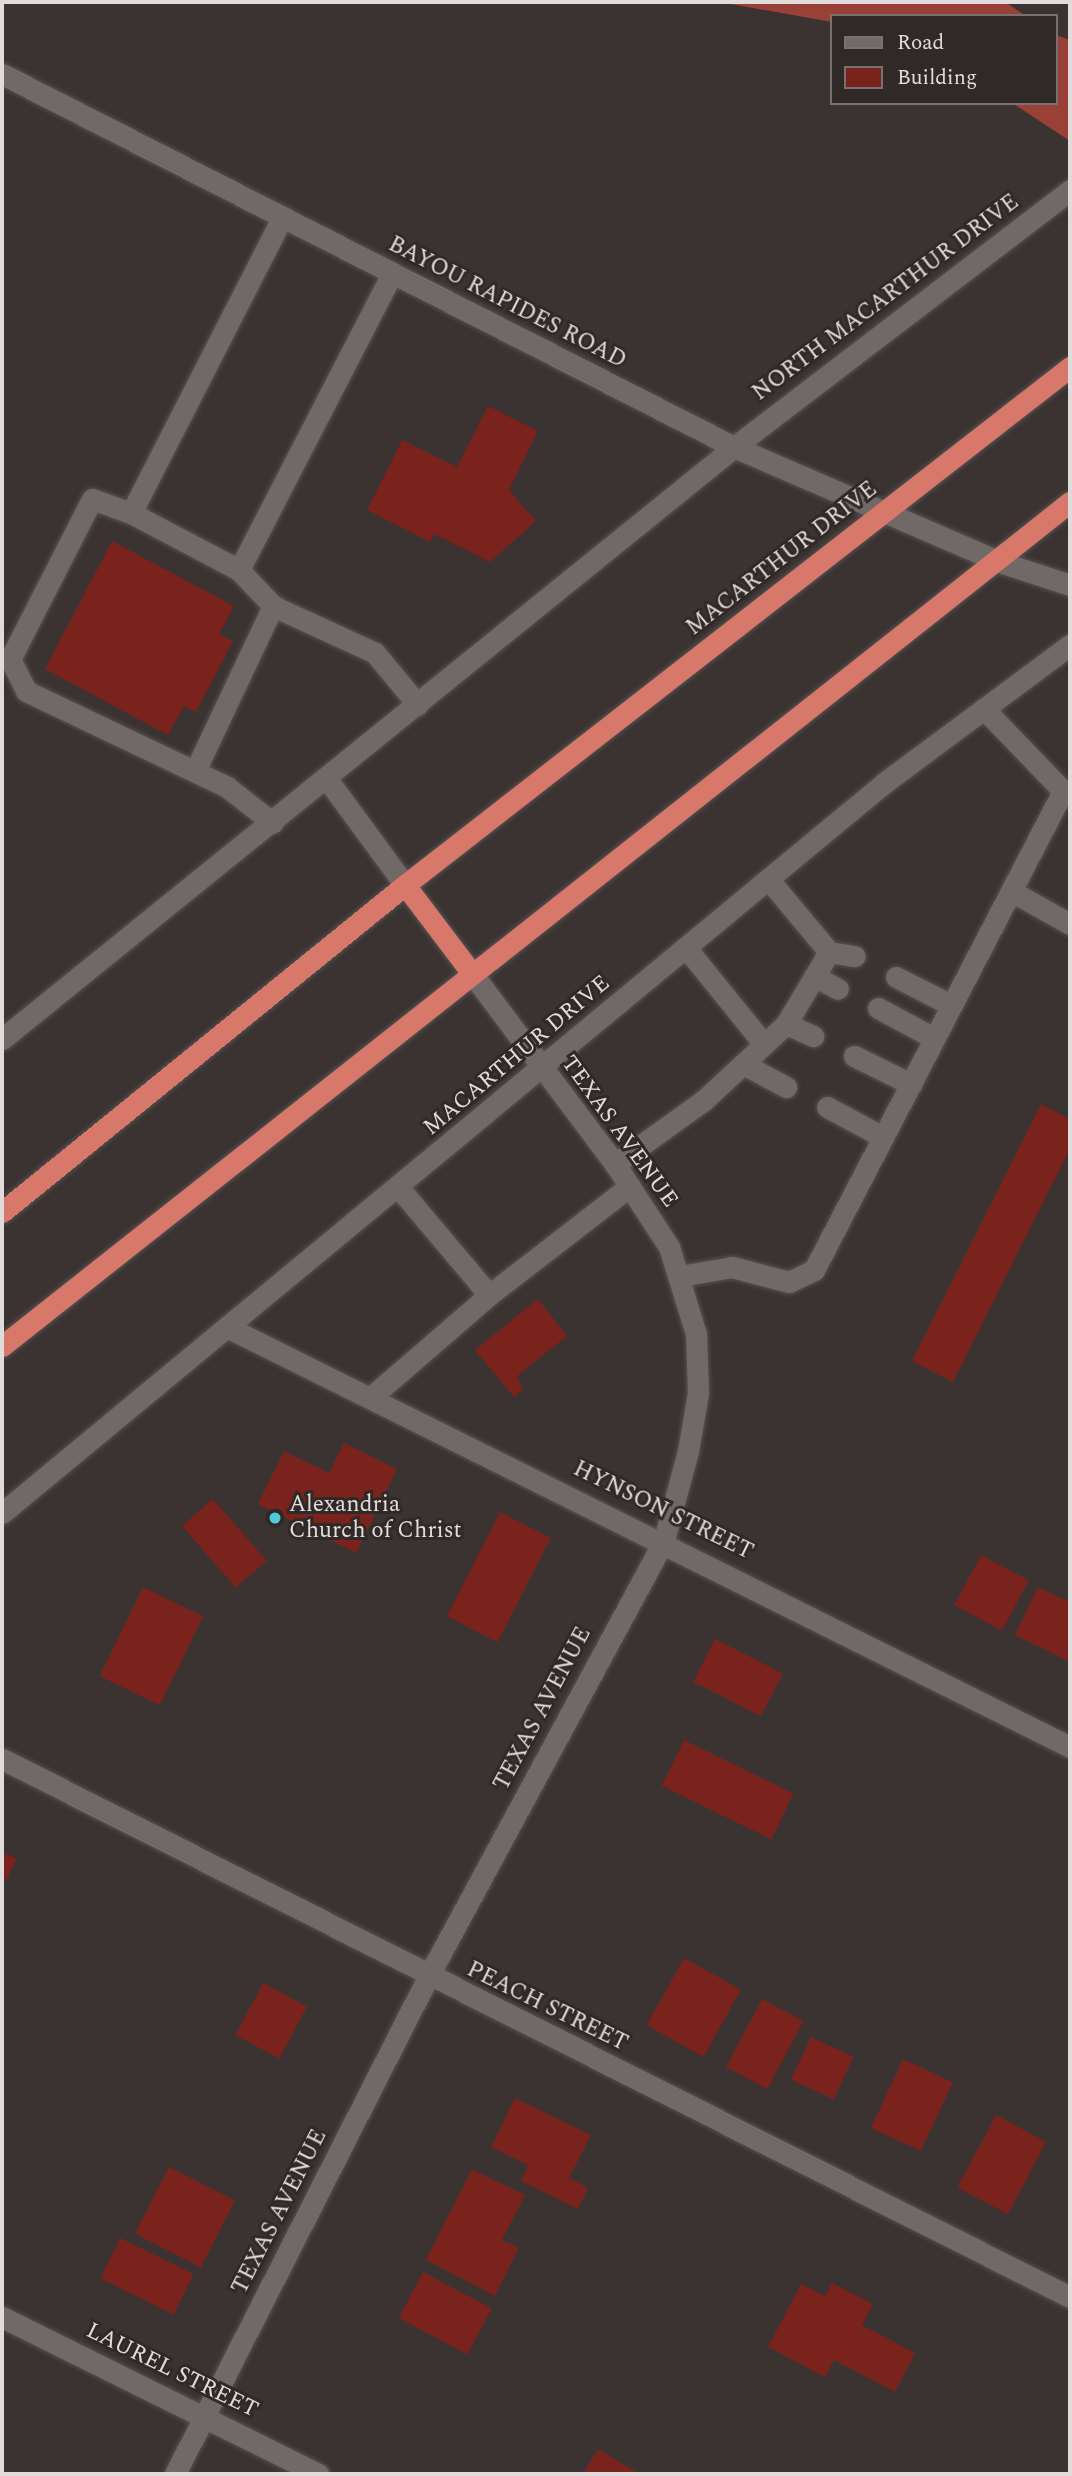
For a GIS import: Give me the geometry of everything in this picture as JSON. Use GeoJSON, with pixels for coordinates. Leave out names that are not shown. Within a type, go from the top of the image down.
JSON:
{"type":"FeatureCollection","features":[{"type":"Feature","properties":{"kind":"highway","name":"MACARTHUR DRIVE"},"geometry":{"type":"LineString","coordinates":[[2,1212],[405,885],[1070,367]]}},
{"type":"Feature","properties":{"kind":"highway"},"geometry":{"type":"LineString","coordinates":[[2,1346],[470,971],[1070,502]]}},
{"type":"Feature","properties":{"kind":"highway"},"geometry":{"type":"LineString","coordinates":[[405,885],[470,971]]}},
{"type":"Feature","properties":{"kind":"street","name":"BAYOU RAPIDES ROAD"},"geometry":{"type":"LineString","coordinates":[[2,74],[734,447],[997,561],[1070,586]]}},
{"type":"Feature","properties":{"kind":"street","name":"NORTH MACARTHUR DRIVE"},"geometry":{"type":"LineString","coordinates":[[734,447],[1070,190]]}},
{"type":"Feature","properties":{"kind":"street"},"geometry":{"type":"LineString","coordinates":[[131,513],[282,218]]}},
{"type":"Feature","properties":{"kind":"street"},"geometry":{"type":"LineString","coordinates":[[239,570],[392,274]]}},
{"type":"Feature","properties":{"kind":"street"},"geometry":{"type":"LineString","coordinates":[[2,1039],[273,823],[734,447]]}},
{"type":"Feature","properties":{"kind":"street"},"geometry":{"type":"LineString","coordinates":[[273,823],[195,771],[26,691],[10,659],[92,499],[131,513],[239,570],[273,606],[376,653],[418,705]]}},
{"type":"Feature","properties":{"kind":"street"},"geometry":{"type":"LineString","coordinates":[[195,771],[273,606]]}},
{"type":"Feature","properties":{"kind":"street","name":"MACARTHUR DRIVE"},"geometry":{"type":"LineString","coordinates":[[2,1513],[541,1071],[769,880],[984,709],[1070,645]]}},
{"type":"Feature","properties":{"kind":"street"},"geometry":{"type":"LineString","coordinates":[[680,1276],[732,1267],[789,1282],[814,1270],[1011,891],[1067,793],[984,709]]}},
{"type":"Feature","properties":{"kind":"street"},"geometry":{"type":"LineString","coordinates":[[327,779],[405,885]]}},
{"type":"Feature","properties":{"kind":"street"},"geometry":{"type":"LineString","coordinates":[[769,880],[829,952],[855,956]]}},
{"type":"Feature","properties":{"kind":"street"},"geometry":{"type":"LineString","coordinates":[[1011,891],[1070,924]]}},
{"type":"Feature","properties":{"kind":"street"},"geometry":{"type":"LineString","coordinates":[[687,949],[764,1044]]}},
{"type":"Feature","properties":{"kind":"street"},"geometry":{"type":"LineString","coordinates":[[615,1164],[743,1064],[786,1024],[829,952]]}},
{"type":"Feature","properties":{"kind":"street","name":"TEXAS AVENUE"},"geometry":{"type":"LineString","coordinates":[[175,2474],[428,1977],[664,1540],[698,1393],[696,1334],[680,1276],[615,1164],[541,1071],[470,971]]}},
{"type":"Feature","properties":{"kind":"street"},"geometry":{"type":"LineString","coordinates":[[814,976],[838,989]]}},
{"type":"Feature","properties":{"kind":"street"},"geometry":{"type":"LineString","coordinates":[[896,977],[951,1005]]}},
{"type":"Feature","properties":{"kind":"street"},"geometry":{"type":"LineString","coordinates":[[878,1008],[934,1038]]}},
{"type":"Feature","properties":{"kind":"street"},"geometry":{"type":"LineString","coordinates":[[786,1024],[813,1036]]}},
{"type":"Feature","properties":{"kind":"street"},"geometry":{"type":"LineString","coordinates":[[854,1056],[911,1084]]}},
{"type":"Feature","properties":{"kind":"street"},"geometry":{"type":"LineString","coordinates":[[743,1064],[786,1087]]}},
{"type":"Feature","properties":{"kind":"street"},"geometry":{"type":"LineString","coordinates":[[827,1107],[883,1137]]}},
{"type":"Feature","properties":{"kind":"street"},"geometry":{"type":"LineString","coordinates":[[371,1397],[489,1295],[630,1186]]}},
{"type":"Feature","properties":{"kind":"street"},"geometry":{"type":"LineString","coordinates":[[399,1188],[489,1295]]}},
{"type":"Feature","properties":{"kind":"street","name":"HYNSON STREET"},"geometry":{"type":"LineString","coordinates":[[229,1328],[664,1540],[1070,1747]]}},
{"type":"Feature","properties":{"kind":"street","name":"PEACH STREET"},"geometry":{"type":"LineString","coordinates":[[2,1759],[428,1977],[1070,2297]]}},
{"type":"Feature","properties":{"kind":"street","name":"LAUREL STREET"},"geometry":{"type":"LineString","coordinates":[[2,2317],[318,2474]]}},
{"type":"Feature","properties":{"kind":"shaded area"},"geometry":{"type":"Polygon","coordinates":[[[719,2],[1005,2],[1023,14],[830,14],[830,22],[719,2]]]}},
{"type":"Feature","properties":{"kind":"shaded area"},"geometry":{"type":"Polygon","coordinates":[[[1058,36],[1070,40],[1070,141],[1015,105],[1058,105],[1058,36]]]}},
{"type":"Feature","properties":{"kind":"building"},"geometry":{"type":"Polygon","coordinates":[[[488,406],[538,431],[509,490],[536,521],[490,562],[434,534],[430,542],[367,510],[402,440],[457,467],[488,406]]]}},
{"type":"Feature","properties":{"kind":"building"},"geometry":{"type":"Polygon","coordinates":[[[112,541],[234,606],[219,634],[233,641],[196,712],[184,706],[168,735],[45,669],[112,541]]]}},
{"type":"Feature","properties":{"kind":"building"},"geometry":{"type":"Polygon","coordinates":[[[1041,1104],[1070,1119],[1070,1149],[953,1382],[912,1361],[1041,1104]]]}},
{"type":"Feature","properties":{"kind":"building"},"geometry":{"type":"Polygon","coordinates":[[[538,1299],[567,1336],[517,1376],[523,1390],[514,1397],[475,1350],[538,1299]]]}},
{"type":"Feature","properties":{"kind":"building"},"geometry":{"type":"Polygon","coordinates":[[[344,1443],[397,1469],[356,1553],[258,1504],[284,1451],[329,1473],[344,1443]]]}},
{"type":"Feature","properties":{"kind":"building"},"geometry":{"type":"Polygon","coordinates":[[[213,1499],[267,1561],[236,1588],[182,1526],[213,1499]]]}},
{"type":"Feature","properties":{"kind":"building"},"geometry":{"type":"Polygon","coordinates":[[[500,1512],[551,1538],[498,1642],[447,1616],[500,1512]]]}},
{"type":"Feature","properties":{"kind":"building"},"geometry":{"type":"Polygon","coordinates":[[[981,1555],[1029,1580],[1002,1631],[954,1605],[981,1555]]]}},
{"type":"Feature","properties":{"kind":"building"},"geometry":{"type":"Polygon","coordinates":[[[143,1587],[203,1616],[160,1705],[100,1676],[143,1587]]]}},
{"type":"Feature","properties":{"kind":"building"},"geometry":{"type":"Polygon","coordinates":[[[1038,1587],[1070,1602],[1070,1662],[1015,1635],[1038,1587]]]}},
{"type":"Feature","properties":{"kind":"building"},"geometry":{"type":"Polygon","coordinates":[[[715,1639],[783,1674],[761,1716],[693,1682],[715,1639]]]}},
{"type":"Feature","properties":{"kind":"building"},"geometry":{"type":"Polygon","coordinates":[[[684,1740],[794,1793],[771,1839],[662,1786],[684,1740]]]}},
{"type":"Feature","properties":{"kind":"building"},"geometry":{"type":"Polygon","coordinates":[[[2,1852],[17,1859],[2,1888],[2,1852]]]}},
{"type":"Feature","properties":{"kind":"building"},"geometry":{"type":"Polygon","coordinates":[[[684,1958],[741,1990],[704,2057],[647,2025],[684,1958]]]}},
{"type":"Feature","properties":{"kind":"building"},"geometry":{"type":"Polygon","coordinates":[[[263,1983],[307,2006],[279,2059],[235,2035],[263,1983]]]}},
{"type":"Feature","properties":{"kind":"building"},"geometry":{"type":"Polygon","coordinates":[[[762,1999],[803,2021],[767,2089],[726,2067],[762,1999]]]}},
{"type":"Feature","properties":{"kind":"building"},"geometry":{"type":"Polygon","coordinates":[[[811,2037],[854,2057],[834,2099],[791,2080],[811,2037]]]}},
{"type":"Feature","properties":{"kind":"building"},"geometry":{"type":"Polygon","coordinates":[[[903,2059],[953,2082],[921,2151],[871,2128],[903,2059]]]}},
{"type":"Feature","properties":{"kind":"building"},"geometry":{"type":"Polygon","coordinates":[[[515,2098],[591,2135],[569,2178],[588,2188],[578,2209],[521,2181],[528,2165],[491,2147],[515,2098]]]}},
{"type":"Feature","properties":{"kind":"building"},"geometry":{"type":"Polygon","coordinates":[[[996,2115],[1046,2142],[1008,2214],[958,2187],[996,2115]]]}},
{"type":"Feature","properties":{"kind":"building"},"geometry":{"type":"Polygon","coordinates":[[[169,2167],[235,2201],[201,2267],[135,2234],[169,2167]]]}},
{"type":"Feature","properties":{"kind":"building"},"geometry":{"type":"Polygon","coordinates":[[[472,2169],[525,2195],[502,2240],[519,2248],[495,2296],[426,2260],[472,2169]]]}},
{"type":"Feature","properties":{"kind":"building"},"geometry":{"type":"Polygon","coordinates":[[[120,2238],[194,2274],[174,2314],[100,2278],[120,2238]]]}},
{"type":"Feature","properties":{"kind":"building"},"geometry":{"type":"Polygon","coordinates":[[[423,2272],[492,2309],[467,2355],[399,2318],[423,2272]]]}},
{"type":"Feature","properties":{"kind":"building"},"geometry":{"type":"Polygon","coordinates":[[[832,2283],[873,2304],[862,2325],[915,2353],[895,2392],[834,2360],[825,2377],[768,2347],[801,2284],[825,2296],[832,2283]]]}},
{"type":"Feature","properties":{"kind":"building"},"geometry":{"type":"Polygon","coordinates":[[[598,2449],[640,2474],[583,2474],[598,2449]]]}},
{"type":"Feature","properties":{"kind":"place","name":"Alexandria Church of Christ"},"geometry":{"type":"Point","coordinates":[275,1518]}}]}
